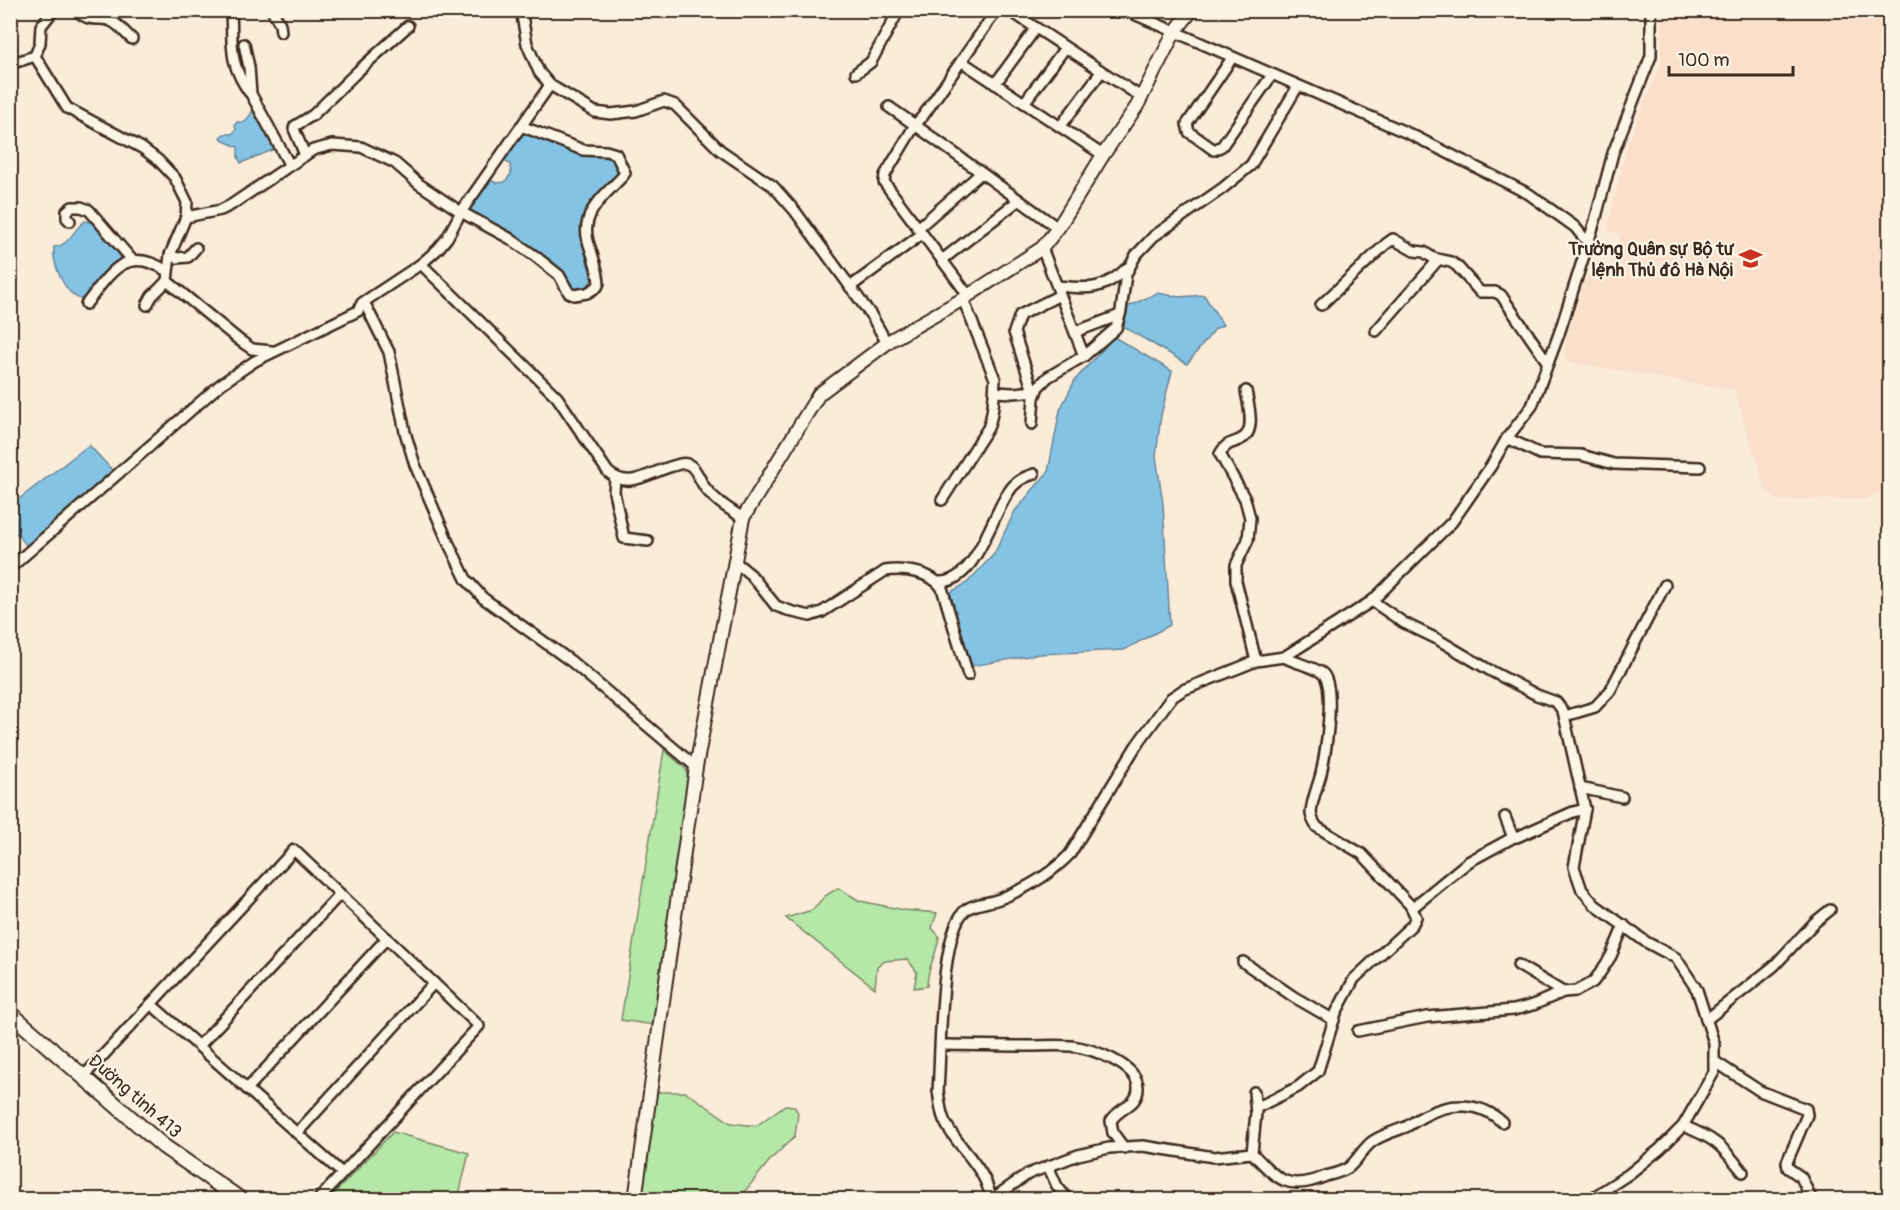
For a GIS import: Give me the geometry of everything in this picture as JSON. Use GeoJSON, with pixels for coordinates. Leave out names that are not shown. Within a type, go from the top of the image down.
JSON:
{"type":"FeatureCollection","features":[{"type":"Feature","properties":{"kind":"main road","name":"Đường tỉnh 413"},"geometry":{"type":"LineString","coordinates":[[10,1013],[163,1146],[241,1200]]}},
{"type":"Feature","properties":{"kind":"street"},"geometry":{"type":"LineString","coordinates":[[35,56],[40,43],[41,26],[54,10]]}},
{"type":"Feature","properties":{"kind":"street"},"geometry":{"type":"LineString","coordinates":[[76,10],[88,19],[107,19],[114,22],[132,39]]}},
{"type":"Feature","properties":{"kind":"street"},"geometry":{"type":"LineString","coordinates":[[231,10],[233,63],[289,164]]}},
{"type":"Feature","properties":{"kind":"street"},"geometry":{"type":"LineString","coordinates":[[272,10],[280,24],[281,32]]}},
{"type":"Feature","properties":{"kind":"street"},"geometry":{"type":"LineString","coordinates":[[521,10],[527,44],[539,72],[549,85],[595,112],[611,114],[636,111],[664,101],[675,105],[720,150],[773,186],[795,211],[871,315],[887,343]]}},
{"type":"Feature","properties":{"kind":"street"},"geometry":{"type":"LineString","coordinates":[[856,73],[871,62],[899,10]]}},
{"type":"Feature","properties":{"kind":"street"},"geometry":{"type":"LineString","coordinates":[[942,500],[988,428],[991,420],[995,379],[965,297],[942,260],[883,179],[915,124],[999,10]]}},
{"type":"Feature","properties":{"kind":"street"},"geometry":{"type":"LineString","coordinates":[[1009,10],[1142,97]]}},
{"type":"Feature","properties":{"kind":"street"},"geometry":{"type":"LineString","coordinates":[[1125,10],[1412,135],[1529,194],[1575,227],[1588,243]]}},
{"type":"Feature","properties":{"kind":"street"},"geometry":{"type":"LineString","coordinates":[[635,1200],[696,767],[743,518],[819,394],[887,343],[1042,248],[1058,228],[1142,97],[1174,33],[1192,10]]}},
{"type":"Feature","properties":{"kind":"street"},"geometry":{"type":"LineString","coordinates":[[1252,1153],[1214,1157],[1143,1146],[1109,1148],[1078,1155],[1028,1174],[992,1199],[979,1167],[945,1123],[938,1091],[944,985],[951,937],[966,910],[1001,899],[1057,868],[1070,854],[1130,755],[1171,698],[1184,690],[1256,661],[1284,657],[1372,601],[1452,522],[1491,466],[1507,438],[1532,406],[1588,243],[1613,153],[1651,56],[1651,10]]}},
{"type":"Feature","properties":{"kind":"street"},"geometry":{"type":"LineString","coordinates":[[305,155],[294,129],[295,126],[313,115],[408,26]]}},
{"type":"Feature","properties":{"kind":"street"},"geometry":{"type":"LineString","coordinates":[[995,84],[1036,28]]}},
{"type":"Feature","properties":{"kind":"street"},"geometry":{"type":"LineString","coordinates":[[244,44],[251,94]]}},
{"type":"Feature","properties":{"kind":"street"},"geometry":{"type":"LineString","coordinates":[[1024,103],[1065,48]]}},
{"type":"Feature","properties":{"kind":"street"},"geometry":{"type":"LineString","coordinates":[[10,64],[35,56]]}},
{"type":"Feature","properties":{"kind":"street"},"geometry":{"type":"LineString","coordinates":[[35,56],[67,108],[142,148],[158,160],[176,178],[187,202],[186,217],[170,255],[167,276],[147,305]]}},
{"type":"Feature","properties":{"kind":"street"},"geometry":{"type":"LineString","coordinates":[[1232,58],[1187,124],[1189,132],[1214,150],[1222,146],[1272,75]]}},
{"type":"Feature","properties":{"kind":"street"},"geometry":{"type":"LineString","coordinates":[[961,61],[1103,155]]}},
{"type":"Feature","properties":{"kind":"street"},"geometry":{"type":"LineString","coordinates":[[1060,127],[1101,72]]}},
{"type":"Feature","properties":{"kind":"street"},"geometry":{"type":"LineString","coordinates":[[10,568],[221,384],[255,361],[358,311],[364,302],[421,264],[447,238],[461,212],[549,85]]}},
{"type":"Feature","properties":{"kind":"street"},"geometry":{"type":"LineString","coordinates":[[994,392],[1035,391],[1048,377],[1084,356],[1116,328],[1120,315],[1124,279],[1136,255],[1154,236],[1223,188],[1251,165],[1298,86]]}},
{"type":"Feature","properties":{"kind":"street"},"geometry":{"type":"LineString","coordinates":[[889,107],[1058,228]]}},
{"type":"Feature","properties":{"kind":"street"},"geometry":{"type":"LineString","coordinates":[[186,217],[221,210],[262,186],[289,164],[320,147],[332,145],[361,147],[394,163],[419,184],[461,212],[509,238],[559,275],[569,292],[581,295],[597,287],[598,277],[587,236],[588,217],[625,172],[616,154],[583,150],[520,126]]}},
{"type":"Feature","properties":{"kind":"street"},"geometry":{"type":"LineString","coordinates":[[850,287],[920,231],[981,173]]}},
{"type":"Feature","properties":{"kind":"street"},"geometry":{"type":"LineString","coordinates":[[942,260],[1020,200]]}},
{"type":"Feature","properties":{"kind":"street"},"geometry":{"type":"LineString","coordinates":[[70,220],[67,218],[67,211],[72,207],[89,210],[133,261]]}},
{"type":"Feature","properties":{"kind":"street"},"geometry":{"type":"LineString","coordinates":[[1321,305],[1393,239],[1410,249],[1424,252],[1456,266],[1480,292],[1495,292],[1501,295],[1548,363]]}},
{"type":"Feature","properties":{"kind":"street"},"geometry":{"type":"LineString","coordinates":[[170,255],[177,258],[188,257],[196,248]]}},
{"type":"Feature","properties":{"kind":"street"},"geometry":{"type":"LineString","coordinates":[[1042,248],[1084,356]]}},
{"type":"Feature","properties":{"kind":"street"},"geometry":{"type":"LineString","coordinates":[[1376,331],[1438,260]]}},
{"type":"Feature","properties":{"kind":"street"},"geometry":{"type":"LineString","coordinates":[[86,304],[122,264],[133,261],[154,263],[239,340],[252,349],[275,352]]}},
{"type":"Feature","properties":{"kind":"street"},"geometry":{"type":"LineString","coordinates":[[421,264],[557,397],[608,472],[615,478],[625,481],[633,480],[667,467],[688,464],[714,498],[743,518]]}},
{"type":"Feature","properties":{"kind":"street"},"geometry":{"type":"LineString","coordinates":[[1032,424],[1035,391],[1014,332],[1020,315],[1058,291],[1104,285],[1115,279],[1129,266]]}},
{"type":"Feature","properties":{"kind":"street"},"geometry":{"type":"LineString","coordinates":[[364,302],[390,352],[405,432],[415,465],[456,560],[471,585],[483,598],[572,662],[696,767]]}},
{"type":"Feature","properties":{"kind":"street"},"geometry":{"type":"LineString","coordinates":[[1075,332],[1120,315]]}},
{"type":"Feature","properties":{"kind":"street"},"geometry":{"type":"LineString","coordinates":[[1246,391],[1249,432],[1244,438],[1225,445],[1220,454],[1245,499],[1250,518],[1248,540],[1236,565],[1236,581],[1256,661]]}},
{"type":"Feature","properties":{"kind":"street"},"geometry":{"type":"LineString","coordinates":[[1507,438],[1540,454],[1581,455],[1614,464],[1700,467]]}},
{"type":"Feature","properties":{"kind":"street"},"geometry":{"type":"LineString","coordinates":[[734,561],[751,575],[776,606],[810,616],[822,612],[885,571],[907,570],[945,583],[954,578],[975,558],[1006,496],[1015,484],[1034,474]]}},
{"type":"Feature","properties":{"kind":"street"},"geometry":{"type":"LineString","coordinates":[[615,478],[614,492],[624,538],[648,541]]}},
{"type":"Feature","properties":{"kind":"street"},"geometry":{"type":"LineString","coordinates":[[938,582],[942,588],[968,675]]}},
{"type":"Feature","properties":{"kind":"street"},"geometry":{"type":"LineString","coordinates":[[1565,716],[1595,707],[1610,691],[1665,585]]}},
{"type":"Feature","properties":{"kind":"street"},"geometry":{"type":"LineString","coordinates":[[1372,601],[1413,628],[1437,639],[1491,671],[1537,695],[1556,702],[1565,716],[1585,809],[1574,867],[1582,890],[1595,904],[1646,942],[1676,958],[1697,990],[1714,1043],[1714,1072],[1683,1125],[1660,1149],[1629,1174],[1589,1200]]}},
{"type":"Feature","properties":{"kind":"street"},"geometry":{"type":"LineString","coordinates":[[1256,1108],[1298,1087],[1318,1071],[1343,998],[1359,973],[1414,922],[1415,913],[1362,854],[1317,827],[1313,820],[1312,807],[1321,773],[1327,735],[1330,690],[1322,673],[1284,657]]}},
{"type":"Feature","properties":{"kind":"street"},"geometry":{"type":"LineString","coordinates":[[1580,788],[1622,797]]}},
{"type":"Feature","properties":{"kind":"street"},"geometry":{"type":"LineString","coordinates":[[1412,908],[1468,862],[1514,837],[1520,837],[1573,812],[1585,809]]}},
{"type":"Feature","properties":{"kind":"street"},"geometry":{"type":"LineString","coordinates":[[1505,817],[1514,837]]}},
{"type":"Feature","properties":{"kind":"street"},"geometry":{"type":"LineString","coordinates":[[84,1076],[294,850],[479,1026],[318,1200]]}},
{"type":"Feature","properties":{"kind":"street"},"geometry":{"type":"LineString","coordinates":[[199,1046],[340,894]]}},
{"type":"Feature","properties":{"kind":"street"},"geometry":{"type":"LineString","coordinates":[[1706,1020],[1774,966],[1815,922],[1830,910]]}},
{"type":"Feature","properties":{"kind":"street"},"geometry":{"type":"LineString","coordinates":[[1358,1031],[1427,1017],[1514,1010],[1533,1005],[1563,992],[1576,991],[1593,982],[1611,956],[1623,925]]}},
{"type":"Feature","properties":{"kind":"street"},"geometry":{"type":"LineString","coordinates":[[248,1089],[387,938]]}},
{"type":"Feature","properties":{"kind":"street"},"geometry":{"type":"LineString","coordinates":[[1243,962],[1294,997],[1334,1020]]}},
{"type":"Feature","properties":{"kind":"street"},"geometry":{"type":"LineString","coordinates":[[1518,965],[1563,992]]}},
{"type":"Feature","properties":{"kind":"street"},"geometry":{"type":"LineString","coordinates":[[297,1133],[434,983]]}},
{"type":"Feature","properties":{"kind":"street"},"geometry":{"type":"LineString","coordinates":[[151,1004],[342,1173]]}},
{"type":"Feature","properties":{"kind":"street"},"geometry":{"type":"LineString","coordinates":[[941,1045],[1070,1046],[1100,1054],[1116,1062],[1132,1073],[1138,1086],[1137,1095],[1132,1104],[1117,1113],[1111,1121],[1113,1133],[1124,1148]]}},
{"type":"Feature","properties":{"kind":"street"},"geometry":{"type":"LineString","coordinates":[[1714,1060],[1760,1091],[1806,1108],[1807,1115],[1787,1162],[1788,1168],[1801,1177],[1812,1200]]}},
{"type":"Feature","properties":{"kind":"street"},"geometry":{"type":"LineString","coordinates":[[1252,1153],[1256,1108],[1254,1092]]}},
{"type":"Feature","properties":{"kind":"street"},"geometry":{"type":"LineString","coordinates":[[1252,1153],[1272,1173],[1288,1182],[1299,1184],[1313,1182],[1347,1168],[1375,1139],[1439,1110],[1465,1106],[1482,1109],[1492,1113],[1502,1122]]}},
{"type":"Feature","properties":{"kind":"street"},"geometry":{"type":"LineString","coordinates":[[1683,1125],[1710,1137],[1743,1172]]}},
{"type":"Feature","properties":{"kind":"street"},"geometry":{"type":"LineString","coordinates":[[1048,1166],[1057,1186],[1068,1200]]}},
{"type":"Feature","properties":{"kind":"shaded area","name":"Trường Quân sự Bộ tư lệnh Thủ đô Hà Nội"},"geometry":{"type":"Polygon","coordinates":[[[1660,11],[1889,11],[1890,486],[1866,499],[1778,500],[1766,490],[1734,390],[1566,362],[1564,352],[1569,330],[1587,276],[1611,265],[1620,235],[1608,230],[1611,212],[1627,146],[1661,63],[1660,11]]]}},
{"type":"Feature","properties":{"kind":"green space"},"geometry":{"type":"Polygon","coordinates":[[[664,750],[686,769],[690,786],[654,1025],[621,1020],[664,750]]]}},
{"type":"Feature","properties":{"kind":"green space"},"geometry":{"type":"Polygon","coordinates":[[[838,888],[860,901],[904,910],[937,913],[932,928],[939,936],[927,986],[914,988],[917,972],[907,959],[885,961],[877,967],[875,988],[786,918],[812,910],[825,896],[838,888]]]}},
{"type":"Feature","properties":{"kind":"green space"},"geometry":{"type":"Polygon","coordinates":[[[655,1092],[686,1092],[731,1123],[756,1126],[785,1105],[794,1106],[798,1113],[795,1136],[771,1159],[745,1191],[749,1199],[647,1199],[641,1191],[655,1092]]]}},
{"type":"Feature","properties":{"kind":"green space"},"geometry":{"type":"Polygon","coordinates":[[[393,1132],[469,1153],[458,1199],[329,1199],[393,1132]]]}},
{"type":"Feature","properties":{"kind":"water"},"geometry":{"type":"Polygon","coordinates":[[[253,111],[275,149],[241,163],[238,157],[238,147],[220,137],[224,134],[232,134],[236,130],[237,122],[245,122],[253,111]]]}},
{"type":"Feature","properties":{"kind":"water"},"geometry":{"type":"Polygon","coordinates":[[[523,129],[612,155],[620,173],[594,200],[582,220],[583,242],[592,279],[588,286],[574,293],[561,275],[466,209],[487,178],[496,183],[505,182],[511,174],[510,164],[501,159],[523,129]]]}},
{"type":"Feature","properties":{"kind":"water"},"geometry":{"type":"Polygon","coordinates":[[[85,221],[94,223],[122,256],[102,276],[84,300],[71,293],[61,279],[55,262],[54,247],[64,244],[85,221]]]}},
{"type":"Feature","properties":{"kind":"water"},"geometry":{"type":"Polygon","coordinates":[[[1157,293],[1179,297],[1204,295],[1223,325],[1215,329],[1187,364],[1124,327],[1127,307],[1157,293]]]}},
{"type":"Feature","properties":{"kind":"water"},"geometry":{"type":"Polygon","coordinates":[[[1114,337],[1172,371],[1161,415],[1156,456],[1163,504],[1170,625],[1124,650],[1040,654],[972,666],[949,593],[967,583],[994,554],[1015,511],[1048,472],[1060,410],[1075,380],[1114,337]]]}},
{"type":"Feature","properties":{"kind":"water"},"geometry":{"type":"Polygon","coordinates":[[[89,445],[113,471],[28,547],[11,527],[10,506],[89,445]]]}},
{"type":"Feature","properties":{"kind":"place","name":"Trường Quân sự Bộ tư lệnh Thủ đô Hà Nội"},"geometry":{"type":"Point","coordinates":[1751,259]}}]}
